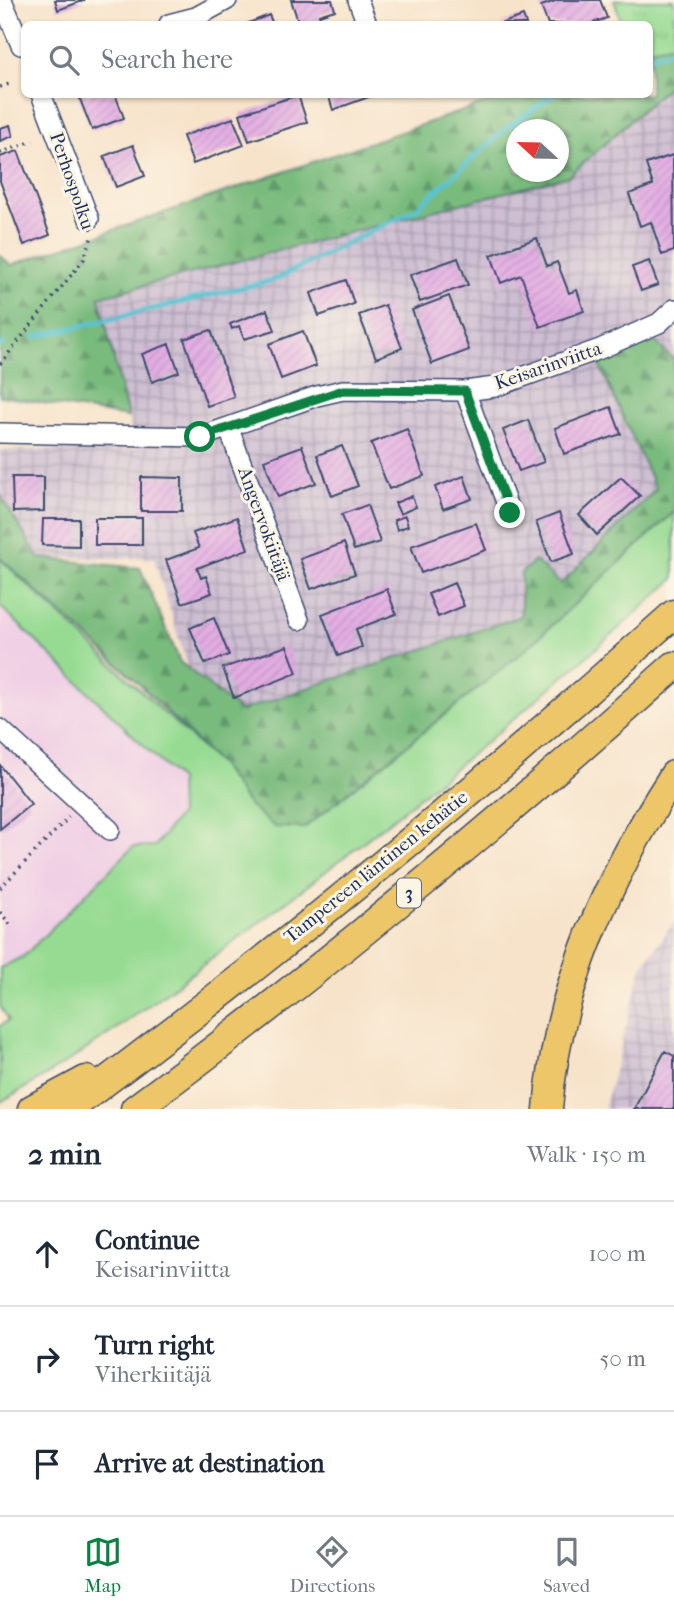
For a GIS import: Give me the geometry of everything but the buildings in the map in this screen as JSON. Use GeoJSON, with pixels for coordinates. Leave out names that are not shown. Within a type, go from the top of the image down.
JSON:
{"type":"FeatureCollection","features":[{"type":"Feature","properties":{"kind":"highway","name":"Tampereen läntinen kehätie"},"geometry":{"type":"LineString","coordinates":[[69,1109],[165,1038],[412,839],[674,614]]}},
{"type":"Feature","properties":{"kind":"highway","name":"Tampereen läntinen kehätie"},"geometry":{"type":"LineString","coordinates":[[135,1109],[199,1062],[438,870],[674,666]]}},
{"type":"Feature","properties":{"kind":"highway"},"geometry":{"type":"LineString","coordinates":[[548,1109],[564,1010],[582,956],[616,872],[674,775]]}},
{"type":"Feature","properties":{"kind":"highway"},"geometry":{"type":"LineString","coordinates":[[32,1109],[165,1038]]}},
{"type":"Feature","properties":{"kind":"street"},"geometry":{"type":"LineString","coordinates":[[2,0],[21,43]]}},
{"type":"Feature","properties":{"kind":"street"},"geometry":{"type":"LineString","coordinates":[[181,21],[196,17],[227,0]]}},
{"type":"Feature","properties":{"kind":"street"},"geometry":{"type":"LineString","coordinates":[[358,0],[366,21]]}},
{"type":"Feature","properties":{"kind":"street","name":"Perhospolku"},"geometry":{"type":"LineString","coordinates":[[43,98],[89,219]]}},
{"type":"Feature","properties":{"kind":"street","name":"Keisarinviitta"},"geometry":{"type":"LineString","coordinates":[[0,433],[200,437],[317,396],[343,390],[465,391],[495,387],[600,349],[659,323],[674,309]]}},
{"type":"Feature","properties":{"kind":"street"},"geometry":{"type":"LineString","coordinates":[[465,391],[510,513]]}},
{"type":"Feature","properties":{"kind":"street","name":"Angervokiitäjä"},"geometry":{"type":"LineString","coordinates":[[229,429],[299,620]]}},
{"type":"Feature","properties":{"kind":"street"},"geometry":{"type":"LineString","coordinates":[[0,729],[110,830]]}},
{"type":"Feature","properties":{"kind":"path"},"geometry":{"type":"LineString","coordinates":[[0,87],[12,83]]}},
{"type":"Feature","properties":{"kind":"path"},"geometry":{"type":"LineString","coordinates":[[0,153],[33,141]]}},
{"type":"Feature","properties":{"kind":"path","name":"Perhospolku"},"geometry":{"type":"LineString","coordinates":[[0,364],[84,259],[91,245],[89,219]]}},
{"type":"Feature","properties":{"kind":"path"},"geometry":{"type":"LineString","coordinates":[[0,888],[43,846],[81,803]]}},
{"type":"Feature","properties":{"kind":"path"},"geometry":{"type":"LineString","coordinates":[[0,912],[12,927]]}},
{"type":"Feature","properties":{"kind":"shaded area"},"geometry":{"type":"Polygon","coordinates":[[[674,81],[674,504],[531,621],[208,733],[154,558],[21,558],[0,499],[0,450],[136,449],[99,298],[546,182],[569,182],[569,176],[674,81]]]}},
{"type":"Feature","properties":{"kind":"shaded area"},"geometry":{"type":"Polygon","coordinates":[[[0,606],[179,780],[180,814],[155,846],[24,956],[0,968],[0,606]]]}},
{"type":"Feature","properties":{"kind":"shaded area"},"geometry":{"type":"Polygon","coordinates":[[[674,922],[674,1109],[604,1109],[642,967],[674,922]]]}},
{"type":"Feature","properties":{"kind":"green space"},"geometry":{"type":"Polygon","coordinates":[[[614,0],[674,0],[674,43],[653,48],[653,21],[621,21],[614,0]]]}},
{"type":"Feature","properties":{"kind":"green space"},"geometry":{"type":"Polygon","coordinates":[[[674,43],[674,81],[569,176],[569,119],[506,119],[506,182],[546,182],[99,297],[128,417],[0,396],[0,255],[11,265],[500,98],[653,98],[653,48],[674,43]]]}},
{"type":"Feature","properties":{"kind":"green space"},"geometry":{"type":"Polygon","coordinates":[[[649,336],[674,360],[674,512],[525,650],[304,828],[275,827],[249,806],[221,766],[133,678],[0,558],[0,495],[39,558],[140,568],[180,662],[240,711],[521,616],[521,573],[535,561],[561,584],[656,489],[599,364],[649,336]]]}},
{"type":"Feature","properties":{"kind":"green space"},"geometry":{"type":"Polygon","coordinates":[[[674,512],[674,579],[622,626],[463,761],[300,892],[125,1022],[64,1064],[0,1102],[0,1026],[9,1020],[0,1006],[0,968],[24,956],[133,847],[155,846],[180,814],[179,780],[0,606],[0,559],[221,766],[249,806],[304,828],[525,650],[674,512]]]}},
{"type":"Feature","properties":{"kind":"waterway"},"geometry":{"type":"LineString","coordinates":[[653,56],[674,49]]}},
{"type":"Feature","properties":{"kind":"waterway"},"geometry":{"type":"LineString","coordinates":[[35,337],[274,280],[416,209],[508,127],[549,98]]}},
{"type":"Feature","properties":{"kind":"waterway"},"geometry":{"type":"LineString","coordinates":[[0,345],[4,344]]}},
{"type":"Feature","properties":{"kind":"route"},"geometry":{"type":"LineString","coordinates":[[200,437],[317,396],[343,390],[365,388],[465,391],[510,513]]}}]}
